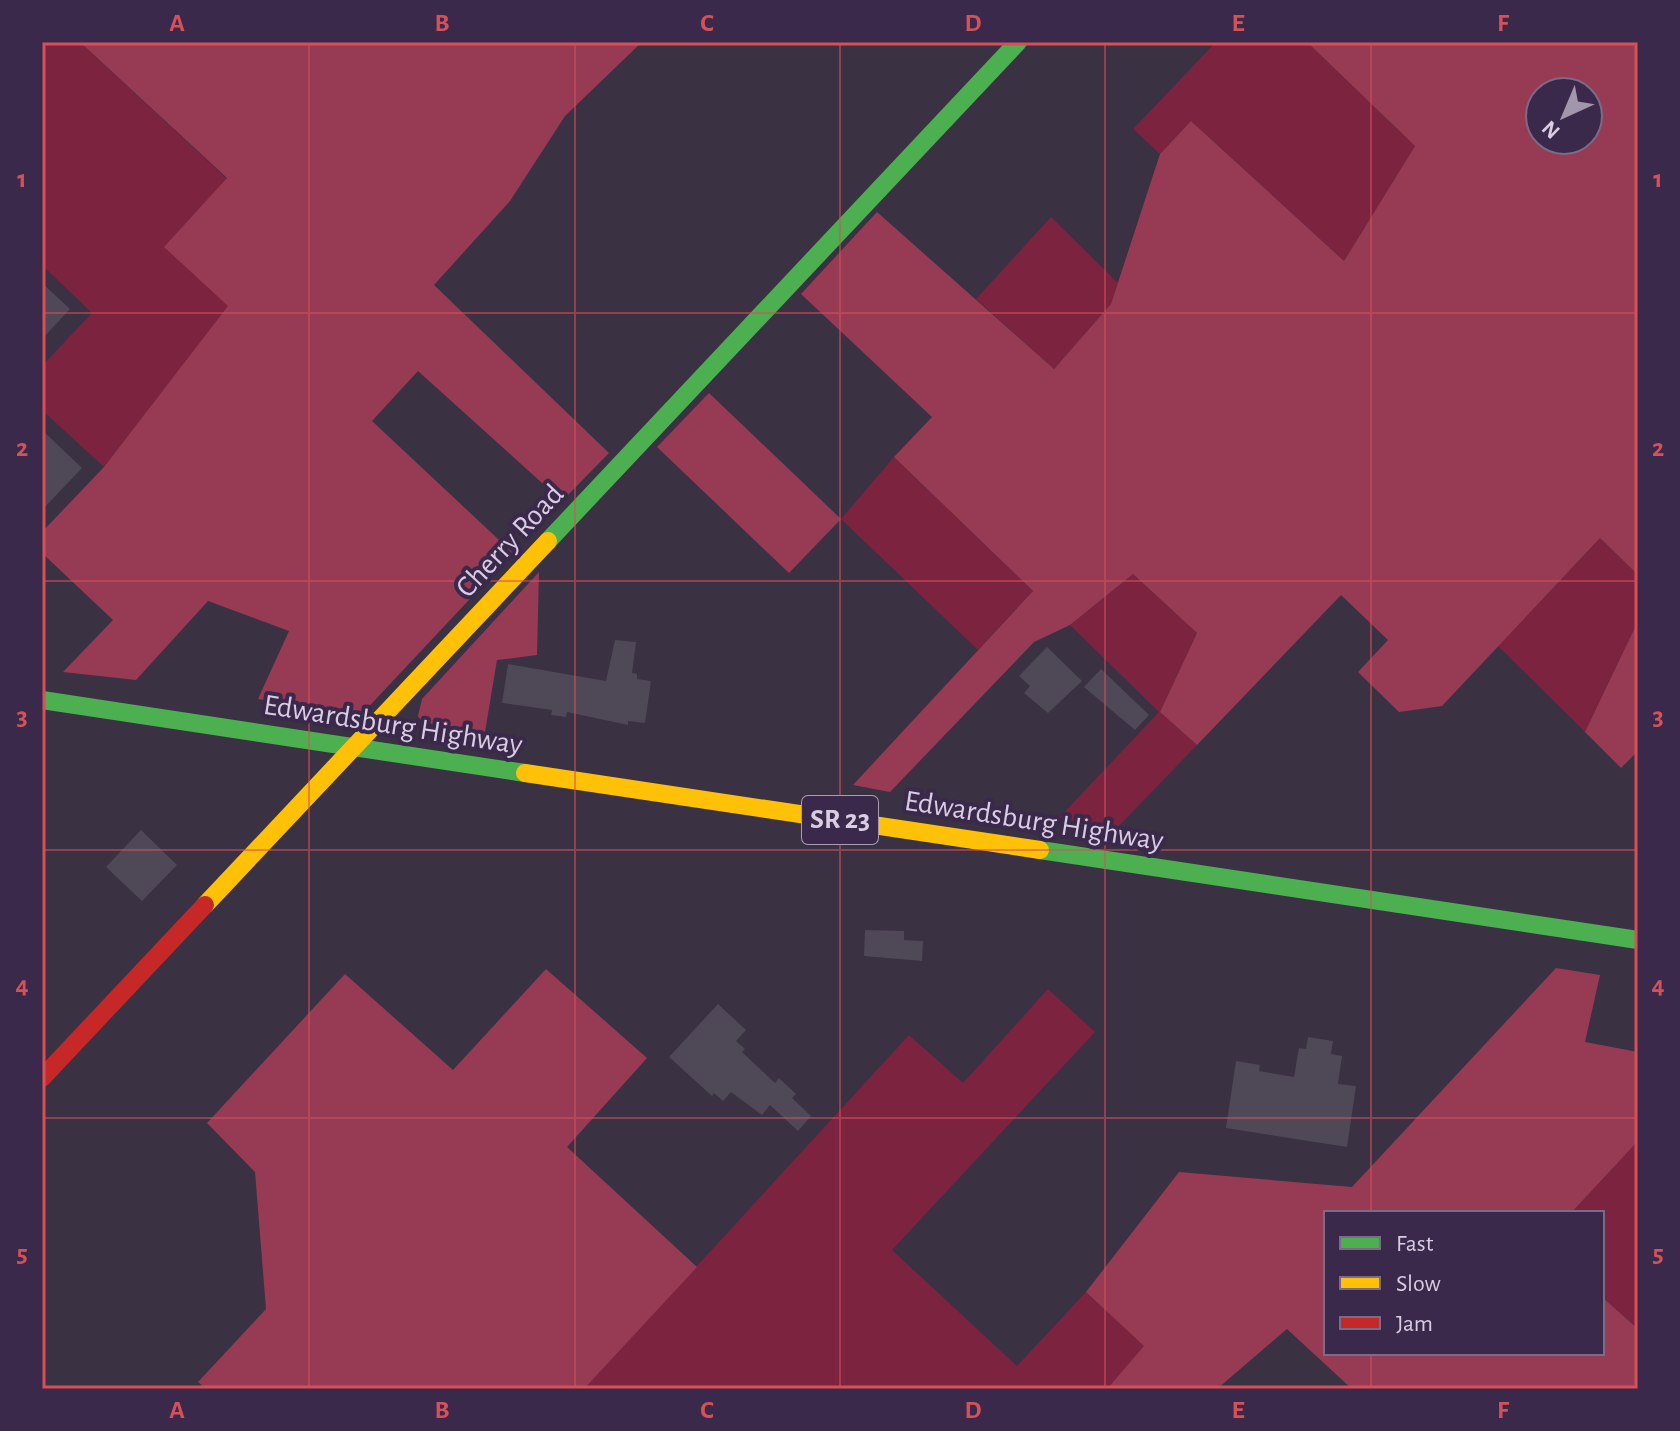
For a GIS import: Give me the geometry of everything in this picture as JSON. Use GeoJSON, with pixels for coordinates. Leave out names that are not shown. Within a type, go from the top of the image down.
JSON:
{"type":"FeatureCollection","features":[{"type":"Feature","properties":{"kind":"main road","name":"Cherry Road"},"geometry":{"type":"LineString","coordinates":[[42,1078],[309,791],[355,747],[1018,42]]}},
{"type":"Feature","properties":{"kind":"main road","name":"Edwardsburg Highway"},"geometry":{"type":"LineString","coordinates":[[42,700],[1638,938]]}},
{"type":"Feature","properties":{"kind":"shaded area"},"geometry":{"type":"Polygon","coordinates":[[[42,42],[80,42],[227,179],[229,306],[104,467],[42,410],[42,366],[92,313],[42,265],[42,42]]]}},
{"type":"Feature","properties":{"kind":"shaded area"},"geometry":{"type":"Polygon","coordinates":[[[80,42],[642,42],[565,116],[510,201],[434,285],[609,453],[562,501],[418,371],[372,421],[513,553],[360,716],[258,699],[289,631],[208,601],[136,680],[63,672],[113,620],[42,553],[42,532],[104,467],[228,306],[164,247],[227,178],[80,42]]]}},
{"type":"Feature","properties":{"kind":"shaded area"},"geometry":{"type":"Polygon","coordinates":[[[1216,42],[1307,42],[1415,146],[1344,261],[1191,121],[1160,154],[1133,129],[1216,42]]]}},
{"type":"Feature","properties":{"kind":"shaded area"},"geometry":{"type":"Polygon","coordinates":[[[1307,42],[1638,42],[1638,575],[1600,538],[1442,706],[1399,712],[1358,672],[1388,640],[1341,595],[1197,745],[1160,712],[1197,633],[1133,574],[1070,625],[1034,642],[890,792],[853,785],[1033,591],[894,457],[932,417],[801,294],[877,212],[1054,369],[1111,304],[1160,154],[1191,121],[1344,261],[1415,146],[1307,42]]]}},
{"type":"Feature","properties":{"kind":"shaded area"},"geometry":{"type":"Polygon","coordinates":[[[1051,217],[1118,283],[1111,304],[1054,369],[976,299],[1051,217]]]}},
{"type":"Feature","properties":{"kind":"shaded area"},"geometry":{"type":"Polygon","coordinates":[[[709,393],[841,519],[789,573],[657,447],[709,393]]]}},
{"type":"Feature","properties":{"kind":"shaded area"},"geometry":{"type":"Polygon","coordinates":[[[894,457],[1033,591],[978,650],[841,519],[894,457]]]}},
{"type":"Feature","properties":{"kind":"shaded area"},"geometry":{"type":"Polygon","coordinates":[[[1600,538],[1638,575],[1638,621],[1585,732],[1498,646],[1600,538]]]}},
{"type":"Feature","properties":{"kind":"shaded area"},"geometry":{"type":"Polygon","coordinates":[[[539,572],[537,655],[497,660],[485,732],[422,722],[418,716],[422,699],[539,572]]]}},
{"type":"Feature","properties":{"kind":"shaded area"},"geometry":{"type":"Polygon","coordinates":[[[1133,574],[1197,633],[1160,712],[1197,745],[1118,827],[1058,819],[1159,712],[1070,625],[1133,574]]]}},
{"type":"Feature","properties":{"kind":"shaded area"},"geometry":{"type":"Polygon","coordinates":[[[1638,621],[1638,751],[1621,768],[1585,732],[1638,621]]]}},
{"type":"Feature","properties":{"kind":"shaded area"},"geometry":{"type":"Polygon","coordinates":[[[1556,968],[1600,975],[1585,1042],[1638,1052],[1638,1141],[1573,1211],[1324,1211],[1324,1355],[1604,1355],[1604,1299],[1638,1329],[1638,1389],[1352,1389],[1287,1329],[1217,1389],[1107,1389],[1144,1346],[1086,1292],[1179,1172],[1352,1187],[1556,968]]]}},
{"type":"Feature","properties":{"kind":"shaded area"},"geometry":{"type":"Polygon","coordinates":[[[546,969],[647,1058],[567,1147],[697,1267],[584,1389],[206,1389],[198,1382],[266,1309],[255,1172],[207,1123],[345,974],[453,1070],[546,969]]]}},
{"type":"Feature","properties":{"kind":"shaded area"},"geometry":{"type":"Polygon","coordinates":[[[1048,989],[1095,1032],[892,1250],[1017,1366],[1086,1292],[1145,1346],[1107,1389],[584,1389],[909,1035],[963,1083],[1048,989]]]}},
{"type":"Feature","properties":{"kind":"shaded area"},"geometry":{"type":"Polygon","coordinates":[[[1638,1141],[1638,1329],[1604,1299],[1604,1211],[1573,1211],[1638,1141]]]}},
{"type":"Feature","properties":{"kind":"building"},"geometry":{"type":"Polygon","coordinates":[[[42,283],[70,309],[42,339],[42,283]]]}},
{"type":"Feature","properties":{"kind":"building"},"geometry":{"type":"Polygon","coordinates":[[[42,430],[82,468],[42,510],[42,430]]]}},
{"type":"Feature","properties":{"kind":"building"},"geometry":{"type":"Polygon","coordinates":[[[615,640],[636,642],[632,673],[637,674],[637,679],[651,681],[645,723],[628,721],[628,725],[567,712],[566,717],[551,715],[552,710],[502,703],[508,664],[606,681],[615,640]]]}},
{"type":"Feature","properties":{"kind":"building"},"geometry":{"type":"Polygon","coordinates":[[[1047,647],[1082,681],[1048,713],[1024,693],[1030,686],[1019,676],[1047,647]]]}},
{"type":"Feature","properties":{"kind":"building"},"geometry":{"type":"Polygon","coordinates":[[[1101,669],[1149,715],[1135,730],[1084,687],[1101,669]]]}},
{"type":"Feature","properties":{"kind":"building"},"geometry":{"type":"Polygon","coordinates":[[[141,830],[177,865],[142,901],[106,867],[141,830]]]}},
{"type":"Feature","properties":{"kind":"building"},"geometry":{"type":"Polygon","coordinates":[[[865,930],[904,931],[904,940],[923,941],[922,961],[864,956],[865,930]]]}},
{"type":"Feature","properties":{"kind":"building"},"geometry":{"type":"Polygon","coordinates":[[[718,1004],[746,1030],[736,1041],[745,1049],[742,1052],[775,1083],[779,1078],[796,1094],[792,1098],[811,1116],[798,1131],[770,1105],[762,1115],[731,1092],[723,1101],[714,1093],[712,1096],[669,1057],[718,1004]]]}},
{"type":"Feature","properties":{"kind":"building"},"geometry":{"type":"Polygon","coordinates":[[[1308,1037],[1333,1041],[1331,1054],[1342,1056],[1338,1084],[1356,1086],[1347,1147],[1226,1128],[1236,1061],[1260,1065],[1259,1071],[1294,1077],[1299,1048],[1306,1049],[1308,1037]]]}},
{"type":"Feature","properties":{"kind":"traffic: fast"},"geometry":{"type":"LineString","coordinates":[[548,541],[1018,42]]}},
{"type":"Feature","properties":{"kind":"traffic: fast"},"geometry":{"type":"LineString","coordinates":[[42,700],[525,773]]}},
{"type":"Feature","properties":{"kind":"traffic: fast"},"geometry":{"type":"LineString","coordinates":[[1040,850],[1638,940]]}},
{"type":"Feature","properties":{"kind":"traffic: slow"},"geometry":{"type":"LineString","coordinates":[[205,905],[548,541]]}},
{"type":"Feature","properties":{"kind":"traffic: slow"},"geometry":{"type":"LineString","coordinates":[[525,773],[1040,850]]}},
{"type":"Feature","properties":{"kind":"traffic: jam"},"geometry":{"type":"LineString","coordinates":[[42,1078],[205,905]]}}]}
